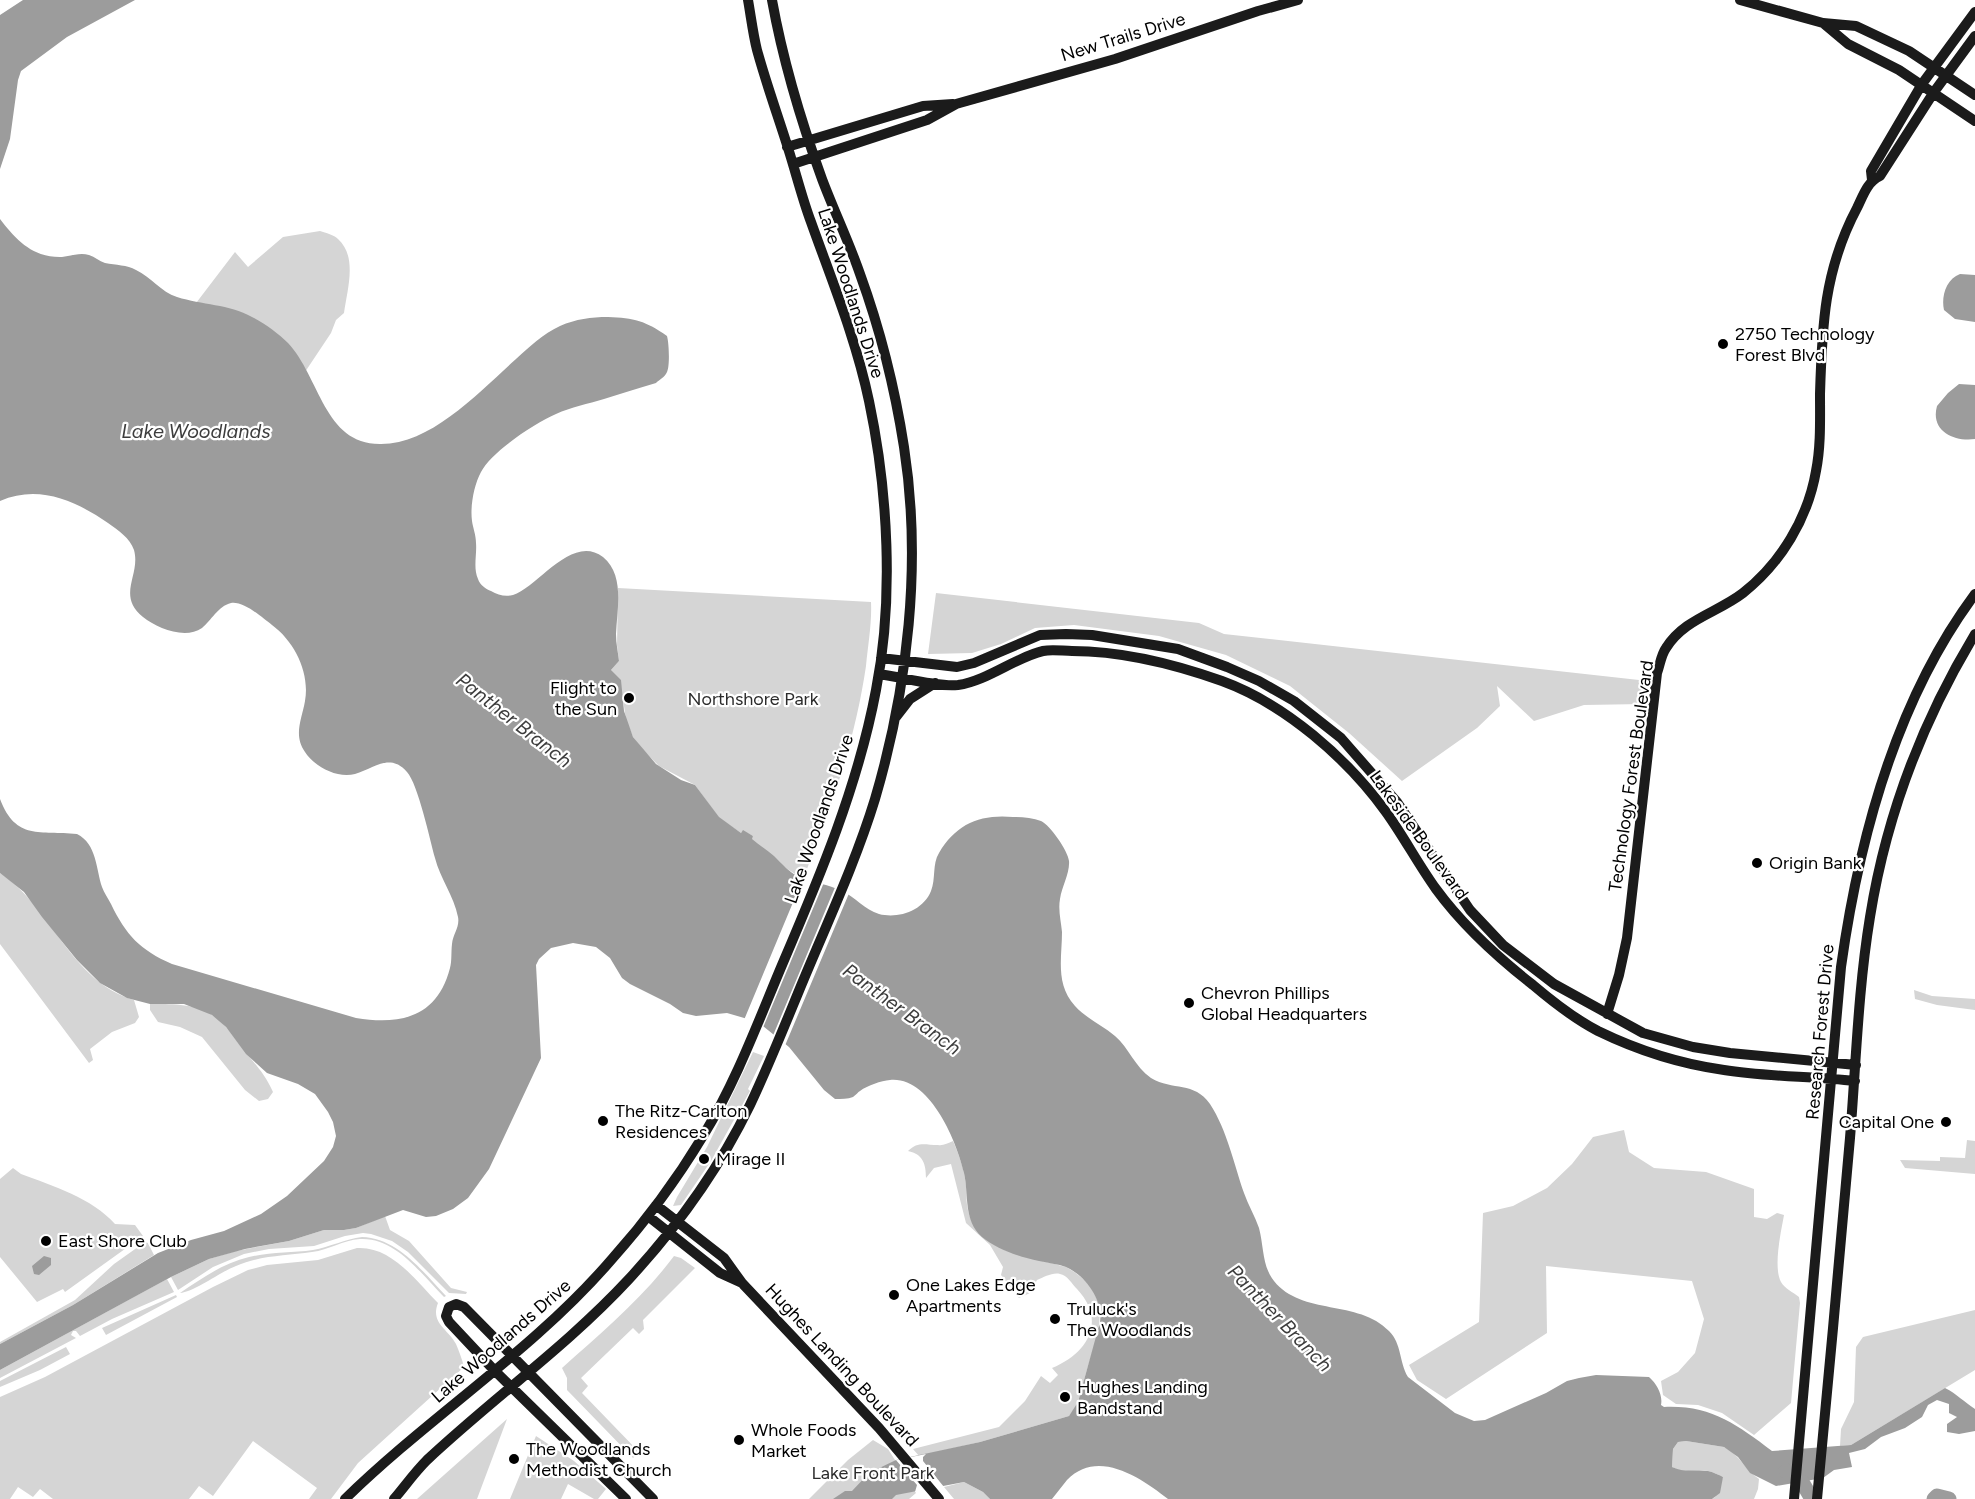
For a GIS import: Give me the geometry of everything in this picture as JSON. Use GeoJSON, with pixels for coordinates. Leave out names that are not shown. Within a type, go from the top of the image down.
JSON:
{"type":"FeatureCollection","features":[{"type":"Feature","properties":{"kind":"street","name":"Lake Woodlands Drive"},"geometry":{"type":"LineString","coordinates":[[345,1499],[565,1312],[612,1260],[656,1205],[705,1133],[747,1050],[824,865],[849,793],[870,718],[879,674],[886,587],[885,541],[877,449],[853,340],[808,214],[756,48],[748,0]]}},
{"type":"Feature","properties":{"kind":"street","name":"Lake Woodlands Drive"},"geometry":{"type":"LineString","coordinates":[[394,1499],[425,1462],[581,1328],[630,1278],[677,1223],[727,1147],[749,1108],[848,875],[875,800],[894,719],[908,631],[912,542],[904,447],[879,333],[861,276],[821,177],[796,101],[780,46],[772,0]]}},
{"type":"Feature","properties":{"kind":"street","name":"New Trails Drive"},"geometry":{"type":"LineString","coordinates":[[787,147],[923,106],[956,104],[1115,59],[1258,11],[1299,0]]}},
{"type":"Feature","properties":{"kind":"street"},"geometry":{"type":"LineString","coordinates":[[1740,0],[1823,23],[1856,26],[1909,51],[1975,95]]}},
{"type":"Feature","properties":{"kind":"street"},"geometry":{"type":"LineString","coordinates":[[1872,180],[1871,171],[1922,84],[1975,12]]}},
{"type":"Feature","properties":{"kind":"street"},"geometry":{"type":"LineString","coordinates":[[1823,23],[1848,44],[1899,69],[1975,121]]}},
{"type":"Feature","properties":{"kind":"street","name":"Technology Forest Boulevard"},"geometry":{"type":"LineString","coordinates":[[1607,1014],[1627,938],[1657,674],[1665,649],[1685,626],[1743,593],[1779,556],[1803,517],[1816,470],[1823,316],[1827,289],[1842,242],[1872,180],[1880,176],[1934,92],[1975,36]]}},
{"type":"Feature","properties":{"kind":"street","name":"New Trails Drive"},"geometry":{"type":"LineString","coordinates":[[793,164],[927,120],[956,104]]}},
{"type":"Feature","properties":{"kind":"street","name":"Research Forest Drive"},"geometry":{"type":"LineString","coordinates":[[1794,1499],[1841,966],[1849,913],[1861,854],[1881,785],[1910,710],[1934,660],[1975,594]]}},
{"type":"Feature","properties":{"kind":"street","name":"Research Forest Drive"},"geometry":{"type":"LineString","coordinates":[[1817,1499],[1863,969],[1870,915],[1882,860],[1901,792],[1920,742],[1953,670],[1975,634]]}},
{"type":"Feature","properties":{"kind":"street","name":"Lakeside Boulevard"},"geometry":{"type":"LineString","coordinates":[[880,658],[957,667],[974,663],[1040,635],[1092,635],[1178,649],[1259,681],[1302,707],[1341,738],[1418,829],[1447,878],[1470,910],[1503,945],[1554,984],[1643,1033],[1693,1047],[1730,1053],[1856,1065]]}},
{"type":"Feature","properties":{"kind":"street"},"geometry":{"type":"LineString","coordinates":[[1088,651],[1092,635]]}},
{"type":"Feature","properties":{"kind":"street"},"geometry":{"type":"LineString","coordinates":[[1172,666],[1178,649]]}},
{"type":"Feature","properties":{"kind":"street","name":"Lakeside Boulevard"},"geometry":{"type":"LineString","coordinates":[[879,674],[957,685],[1043,651],[1088,651],[1134,657],[1224,682],[1286,715],[1331,750],[1385,810],[1435,887],[1462,921],[1492,953],[1550,1000],[1579,1019],[1632,1046],[1679,1060],[1724,1070],[1855,1081]]}},
{"type":"Feature","properties":{"kind":"street"},"geometry":{"type":"LineString","coordinates":[[894,719],[910,699],[935,683]]}},
{"type":"Feature","properties":{"kind":"street"},"geometry":{"type":"LineString","coordinates":[[1385,810],[1397,802]]}},
{"type":"Feature","properties":{"kind":"street"},"geometry":{"type":"LineString","coordinates":[[1492,953],[1503,945]]}},
{"type":"Feature","properties":{"kind":"street","name":"Hughes Landing Boulevard"},"geometry":{"type":"LineString","coordinates":[[656,1205],[724,1258],[742,1283],[906,1458],[939,1499]]}},
{"type":"Feature","properties":{"kind":"street","name":"Hughes Landing Boulevard"},"geometry":{"type":"LineString","coordinates":[[648,1215],[720,1273],[742,1283]]}},
{"type":"Feature","properties":{"kind":"street"},"geometry":{"type":"LineString","coordinates":[[626,1499],[465,1339],[447,1319],[446,1313],[449,1307],[456,1304],[462,1305],[653,1499]]}},
{"type":"Feature","properties":{"kind":"street"},"geometry":{"type":"LineString","coordinates":[[465,1339],[481,1324]]}},
{"type":"Feature","properties":{"kind":"green space"},"geometry":{"type":"Polygon","coordinates":[[[320,231],[330,234],[344,246],[348,255],[349,284],[344,313],[336,320],[331,333],[301,378],[190,311],[235,252],[248,267],[283,237],[320,231]]]}},
{"type":"Feature","properties":{"kind":"green space","name":"Northshore Park"},"geometry":{"type":"Polygon","coordinates":[[[618,588],[871,602],[866,666],[849,748],[803,879],[781,865],[751,839],[753,836],[743,831],[741,833],[719,818],[695,785],[659,766],[633,737],[626,720],[623,699],[611,670],[619,661],[618,588]]]}},
{"type":"Feature","properties":{"kind":"green space"},"geometry":{"type":"Polygon","coordinates":[[[936,593],[1199,623],[1224,634],[1648,681],[1643,704],[1584,705],[1534,721],[1497,686],[1500,706],[1477,728],[1402,781],[1349,733],[1290,686],[1226,655],[1159,636],[1074,625],[1035,628],[1001,644],[972,653],[928,654],[936,593]]]}},
{"type":"Feature","properties":{"kind":"green space"},"geometry":{"type":"Polygon","coordinates":[[[0,873],[18,887],[93,977],[112,990],[134,1000],[139,1017],[135,1023],[112,1032],[90,1049],[93,1060],[89,1063],[0,944],[0,873]]]}},
{"type":"Feature","properties":{"kind":"green space"},"geometry":{"type":"Polygon","coordinates":[[[1914,990],[1932,996],[1975,999],[1975,1010],[1937,1005],[1915,999],[1914,990]]]}},
{"type":"Feature","properties":{"kind":"green space"},"geometry":{"type":"Polygon","coordinates":[[[150,1004],[196,1008],[213,1015],[229,1031],[266,1079],[273,1092],[268,1099],[259,1101],[245,1090],[202,1037],[180,1027],[158,1022],[150,1010],[150,1004]]]}},
{"type":"Feature","properties":{"kind":"green space"},"geometry":{"type":"Polygon","coordinates":[[[753,1052],[764,1056],[748,1089],[750,1091],[711,1161],[681,1205],[673,1206],[707,1147],[753,1052]]]}},
{"type":"Feature","properties":{"kind":"green space"},"geometry":{"type":"Polygon","coordinates":[[[1624,1130],[1629,1152],[1654,1168],[1706,1172],[1754,1189],[1754,1217],[1767,1219],[1777,1213],[1784,1215],[1778,1249],[1779,1276],[1785,1287],[1799,1297],[1800,1303],[1791,1403],[1754,1435],[1722,1413],[1698,1405],[1676,1404],[1663,1395],[1661,1381],[1678,1372],[1695,1353],[1704,1319],[1692,1281],[1546,1266],[1547,1333],[1446,1399],[1417,1380],[1409,1365],[1479,1322],[1483,1213],[1513,1206],[1547,1188],[1572,1164],[1593,1137],[1624,1130]]]}},
{"type":"Feature","properties":{"kind":"green space"},"geometry":{"type":"Polygon","coordinates":[[[1967,1140],[1975,1141],[1975,1174],[1905,1168],[1900,1160],[1940,1161],[1940,1157],[1965,1158],[1967,1140]]]}},
{"type":"Feature","properties":{"kind":"green space"},"geometry":{"type":"Polygon","coordinates":[[[953,1141],[964,1175],[967,1205],[972,1221],[980,1233],[991,1243],[1005,1250],[1066,1267],[1082,1278],[1092,1289],[1098,1301],[1099,1328],[1080,1395],[1069,1416],[980,1442],[919,1456],[913,1449],[999,1427],[1025,1401],[1041,1376],[1050,1383],[1058,1375],[1052,1368],[1065,1362],[1084,1345],[1092,1324],[1091,1313],[1086,1301],[1063,1275],[1051,1274],[1037,1280],[1030,1293],[1019,1298],[1001,1275],[1003,1267],[990,1245],[966,1223],[951,1164],[934,1168],[926,1178],[923,1160],[908,1151],[918,1145],[942,1145],[953,1141]]]}},
{"type":"Feature","properties":{"kind":"green space","name":"East Shore Club"},"geometry":{"type":"Polygon","coordinates":[[[13,1168],[21,1174],[84,1200],[115,1224],[135,1225],[143,1236],[65,1292],[63,1289],[37,1302],[0,1257],[0,1179],[13,1168]]]}},
{"type":"Feature","properties":{"kind":"green space"},"geometry":{"type":"Polygon","coordinates":[[[385,1216],[390,1230],[409,1241],[451,1288],[467,1292],[466,1294],[449,1293],[408,1252],[392,1241],[363,1233],[314,1246],[269,1249],[244,1254],[213,1267],[178,1290],[171,1277],[209,1259],[236,1251],[289,1241],[324,1230],[356,1228],[385,1216]]]}},
{"type":"Feature","properties":{"kind":"green space"},"geometry":{"type":"Polygon","coordinates":[[[362,1237],[387,1243],[398,1250],[419,1267],[446,1296],[444,1297],[417,1268],[397,1251],[373,1240],[360,1239],[318,1251],[245,1262],[180,1293],[213,1272],[239,1260],[265,1254],[313,1250],[362,1237]]]}},
{"type":"Feature","properties":{"kind":"green space"},"geometry":{"type":"Polygon","coordinates":[[[145,1242],[148,1243],[154,1255],[73,1305],[0,1344],[75,1300],[114,1264],[145,1242]]]}},
{"type":"Feature","properties":{"kind":"green space"},"geometry":{"type":"Polygon","coordinates":[[[357,1248],[370,1249],[392,1259],[412,1275],[438,1303],[436,1316],[438,1321],[456,1344],[464,1367],[358,1463],[331,1499],[309,1499],[317,1488],[253,1441],[213,1496],[199,1486],[189,1499],[53,1499],[40,1489],[33,1497],[18,1487],[10,1499],[0,1499],[0,1397],[45,1377],[248,1270],[267,1265],[318,1260],[357,1248]]]}},
{"type":"Feature","properties":{"kind":"green space"},"geometry":{"type":"Polygon","coordinates":[[[674,1256],[695,1268],[643,1320],[644,1329],[639,1334],[633,1328],[581,1378],[588,1386],[582,1393],[639,1452],[633,1458],[567,1390],[567,1378],[562,1368],[635,1301],[674,1256]]]}},
{"type":"Feature","properties":{"kind":"green space"},"geometry":{"type":"Polygon","coordinates":[[[167,1279],[174,1292],[112,1319],[80,1336],[73,1331],[71,1335],[76,1338],[0,1378],[0,1370],[167,1279]]]}},
{"type":"Feature","properties":{"kind":"green space"},"geometry":{"type":"Polygon","coordinates":[[[176,1295],[177,1297],[106,1335],[102,1328],[176,1295]]]}},
{"type":"Feature","properties":{"kind":"green space"},"geometry":{"type":"Polygon","coordinates":[[[1975,1310],[1975,1370],[1851,1445],[1840,1446],[1841,1429],[1854,1402],[1856,1347],[1863,1337],[1975,1310]]]}},
{"type":"Feature","properties":{"kind":"green space"},"geometry":{"type":"Polygon","coordinates":[[[66,1347],[70,1354],[0,1387],[0,1381],[66,1347]]]}},
{"type":"Feature","properties":{"kind":"green space"},"geometry":{"type":"Polygon","coordinates":[[[507,1419],[477,1499],[417,1499],[507,1419]]]}},
{"type":"Feature","properties":{"kind":"green space"},"geometry":{"type":"Polygon","coordinates":[[[536,1436],[574,1461],[606,1489],[598,1499],[568,1484],[561,1499],[510,1499],[536,1436]]]}},
{"type":"Feature","properties":{"kind":"green space","name":"Lake Front Park"},"geometry":{"type":"Polygon","coordinates":[[[873,1440],[888,1449],[916,1493],[909,1499],[809,1499],[848,1460],[873,1440]]]}},
{"type":"Feature","properties":{"kind":"green space"},"geometry":{"type":"Polygon","coordinates":[[[1686,1441],[1724,1447],[1734,1454],[1759,1479],[1754,1499],[1712,1499],[1723,1477],[1708,1471],[1686,1471],[1672,1467],[1673,1449],[1678,1442],[1686,1441]]]}},
{"type":"Feature","properties":{"kind":"green space"},"geometry":{"type":"Polygon","coordinates":[[[964,1482],[983,1492],[990,1499],[954,1499],[944,1487],[964,1482]]]}},
{"type":"Feature","properties":{"kind":"water"},"geometry":{"type":"Polygon","coordinates":[[[23,0],[135,0],[67,37],[21,71],[10,139],[0,169],[0,15],[23,0]]]}},
{"type":"Feature","properties":{"kind":"water","name":"Lake Woodlands"},"geometry":{"type":"Polygon","coordinates":[[[0,219],[19,241],[34,251],[52,257],[86,254],[105,263],[129,267],[171,295],[225,307],[261,322],[288,343],[299,357],[325,407],[335,421],[347,433],[362,441],[381,444],[400,442],[437,426],[471,400],[536,341],[566,324],[596,317],[625,318],[653,327],[667,336],[668,369],[656,383],[556,414],[514,439],[486,464],[476,483],[472,509],[476,540],[476,570],[480,583],[496,594],[513,595],[523,590],[567,556],[591,551],[603,557],[610,564],[614,573],[618,593],[616,634],[619,661],[611,670],[621,680],[624,711],[633,737],[656,764],[681,780],[695,785],[719,817],[741,833],[743,830],[753,836],[752,839],[792,873],[842,891],[874,912],[886,915],[902,914],[922,904],[931,891],[939,853],[953,835],[970,823],[1001,816],[1031,818],[1045,823],[1062,845],[1069,861],[1059,907],[1062,932],[1061,971],[1069,998],[1084,1015],[1115,1036],[1145,1074],[1159,1082],[1197,1092],[1210,1104],[1226,1136],[1244,1193],[1259,1228],[1265,1263],[1274,1281],[1286,1292],[1299,1299],[1346,1310],[1376,1321],[1393,1336],[1408,1377],[1455,1413],[1474,1421],[1485,1420],[1546,1393],[1567,1381],[1596,1375],[1649,1377],[1659,1390],[1661,1405],[1664,1407],[1696,1409],[1722,1418],[1747,1432],[1772,1451],[1851,1445],[1945,1388],[1975,1409],[1975,1431],[1959,1434],[1947,1432],[1947,1424],[1957,1417],[1949,1413],[1949,1404],[1937,1400],[1928,1405],[1922,1417],[1905,1428],[1881,1437],[1865,1449],[1849,1453],[1852,1467],[1834,1470],[1823,1478],[1776,1486],[1750,1473],[1738,1457],[1724,1447],[1686,1441],[1678,1442],[1673,1449],[1672,1467],[1681,1470],[1708,1471],[1723,1477],[1720,1493],[1712,1499],[1168,1499],[1132,1475],[1105,1466],[1079,1471],[1067,1480],[1052,1499],[990,1499],[983,1492],[964,1482],[896,1495],[892,1499],[833,1499],[845,1491],[852,1491],[869,1473],[896,1460],[980,1442],[1069,1416],[1078,1402],[1100,1322],[1096,1297],[1080,1276],[1073,1271],[1063,1266],[1009,1252],[982,1237],[976,1230],[969,1215],[964,1173],[955,1145],[939,1113],[917,1088],[904,1082],[890,1080],[867,1087],[853,1097],[835,1099],[824,1090],[789,1047],[758,1022],[727,1013],[696,1016],[683,1013],[622,978],[610,958],[596,947],[573,943],[551,948],[536,965],[541,1058],[489,1169],[468,1198],[453,1209],[436,1216],[426,1217],[403,1210],[356,1228],[324,1230],[289,1241],[245,1249],[209,1259],[171,1277],[0,1370],[0,1344],[73,1305],[158,1253],[191,1240],[224,1231],[261,1214],[287,1196],[324,1161],[333,1147],[336,1136],[328,1112],[315,1094],[298,1084],[267,1073],[246,1054],[226,1027],[212,1015],[184,1004],[150,1004],[127,998],[100,983],[77,960],[24,892],[0,873],[0,799],[6,812],[14,822],[22,827],[31,831],[77,834],[84,838],[95,858],[103,889],[122,924],[135,940],[151,953],[172,964],[356,1018],[387,1020],[402,1018],[426,1008],[444,985],[451,965],[453,940],[458,921],[456,909],[437,865],[415,788],[407,772],[401,766],[388,763],[355,774],[341,775],[314,762],[301,746],[299,733],[306,690],[303,669],[294,649],[280,632],[264,618],[236,603],[222,607],[202,628],[188,633],[171,631],[156,625],[143,617],[131,601],[130,593],[135,568],[134,550],[120,531],[96,515],[57,497],[29,494],[0,501],[0,219]]]}},
{"type":"Feature","properties":{"kind":"water"},"geometry":{"type":"Polygon","coordinates":[[[1960,274],[1975,275],[1975,322],[1955,319],[1944,310],[1943,300],[1948,284],[1960,274]]]}},
{"type":"Feature","properties":{"kind":"water"},"geometry":{"type":"Polygon","coordinates":[[[1959,384],[1975,385],[1975,439],[1959,439],[1952,436],[1940,428],[1937,422],[1937,406],[1959,384]]]}},
{"type":"Feature","properties":{"kind":"water"},"geometry":{"type":"Polygon","coordinates":[[[44,1256],[51,1258],[51,1265],[39,1275],[34,1274],[32,1266],[44,1256]]]}},
{"type":"Feature","properties":{"kind":"pier"},"geometry":{"type":"Polygon","coordinates":[[[804,876],[825,880],[762,1030],[744,1020],[804,876]]]}},
{"type":"Feature","properties":{"kind":"pier"},"geometry":{"type":"Polygon","coordinates":[[[836,885],[850,891],[784,1048],[772,1038],[836,885]]]}},
{"type":"Feature","properties":{"kind":"pier"},"geometry":{"type":"Polygon","coordinates":[[[926,1454],[923,1461],[944,1487],[915,1492],[917,1485],[896,1460],[926,1454]]]}},
{"type":"Feature","properties":{"kind":"waterway","name":"Panther Branch"},"geometry":{"type":"LineString","coordinates":[[1786,1471],[1802,1482],[1812,1499]]}},
{"type":"Feature","properties":{"kind":"waterway","name":"Panther Branch"},"geometry":{"type":"LineString","coordinates":[[1934,1499],[1937,1496],[1949,1499]]}},
{"type":"Feature","properties":{"kind":"place","name":"2750 Technology Forest Blvd"},"geometry":{"type":"Point","coordinates":[1723,344]}},
{"type":"Feature","properties":{"kind":"place","name":"Flight to the Sun"},"geometry":{"type":"Point","coordinates":[629,698]}},
{"type":"Feature","properties":{"kind":"place","name":"Origin Bank"},"geometry":{"type":"Point","coordinates":[1757,863]}},
{"type":"Feature","properties":{"kind":"place","name":"Chevron Phillips Global Headquarters"},"geometry":{"type":"Point","coordinates":[1189,1003]}},
{"type":"Feature","properties":{"kind":"place","name":"The Ritz-Carlton Residences"},"geometry":{"type":"Point","coordinates":[603,1121]}},
{"type":"Feature","properties":{"kind":"place","name":"Capital One"},"geometry":{"type":"Point","coordinates":[1946,1122]}},
{"type":"Feature","properties":{"kind":"place","name":"Mirage II"},"geometry":{"type":"Point","coordinates":[704,1159]}},
{"type":"Feature","properties":{"kind":"place","name":"East Shore Club"},"geometry":{"type":"Point","coordinates":[46,1241]}},
{"type":"Feature","properties":{"kind":"place","name":"One Lakes Edge Apartments"},"geometry":{"type":"Point","coordinates":[894,1295]}},
{"type":"Feature","properties":{"kind":"place","name":"Truluck's The Woodlands"},"geometry":{"type":"Point","coordinates":[1055,1319]}},
{"type":"Feature","properties":{"kind":"place","name":"Hughes Landing Bandstand"},"geometry":{"type":"Point","coordinates":[1065,1397]}},
{"type":"Feature","properties":{"kind":"place","name":"Whole Foods Market"},"geometry":{"type":"Point","coordinates":[739,1440]}},
{"type":"Feature","properties":{"kind":"place","name":"The Woodlands Methodist Church"},"geometry":{"type":"Point","coordinates":[514,1459]}}]}
